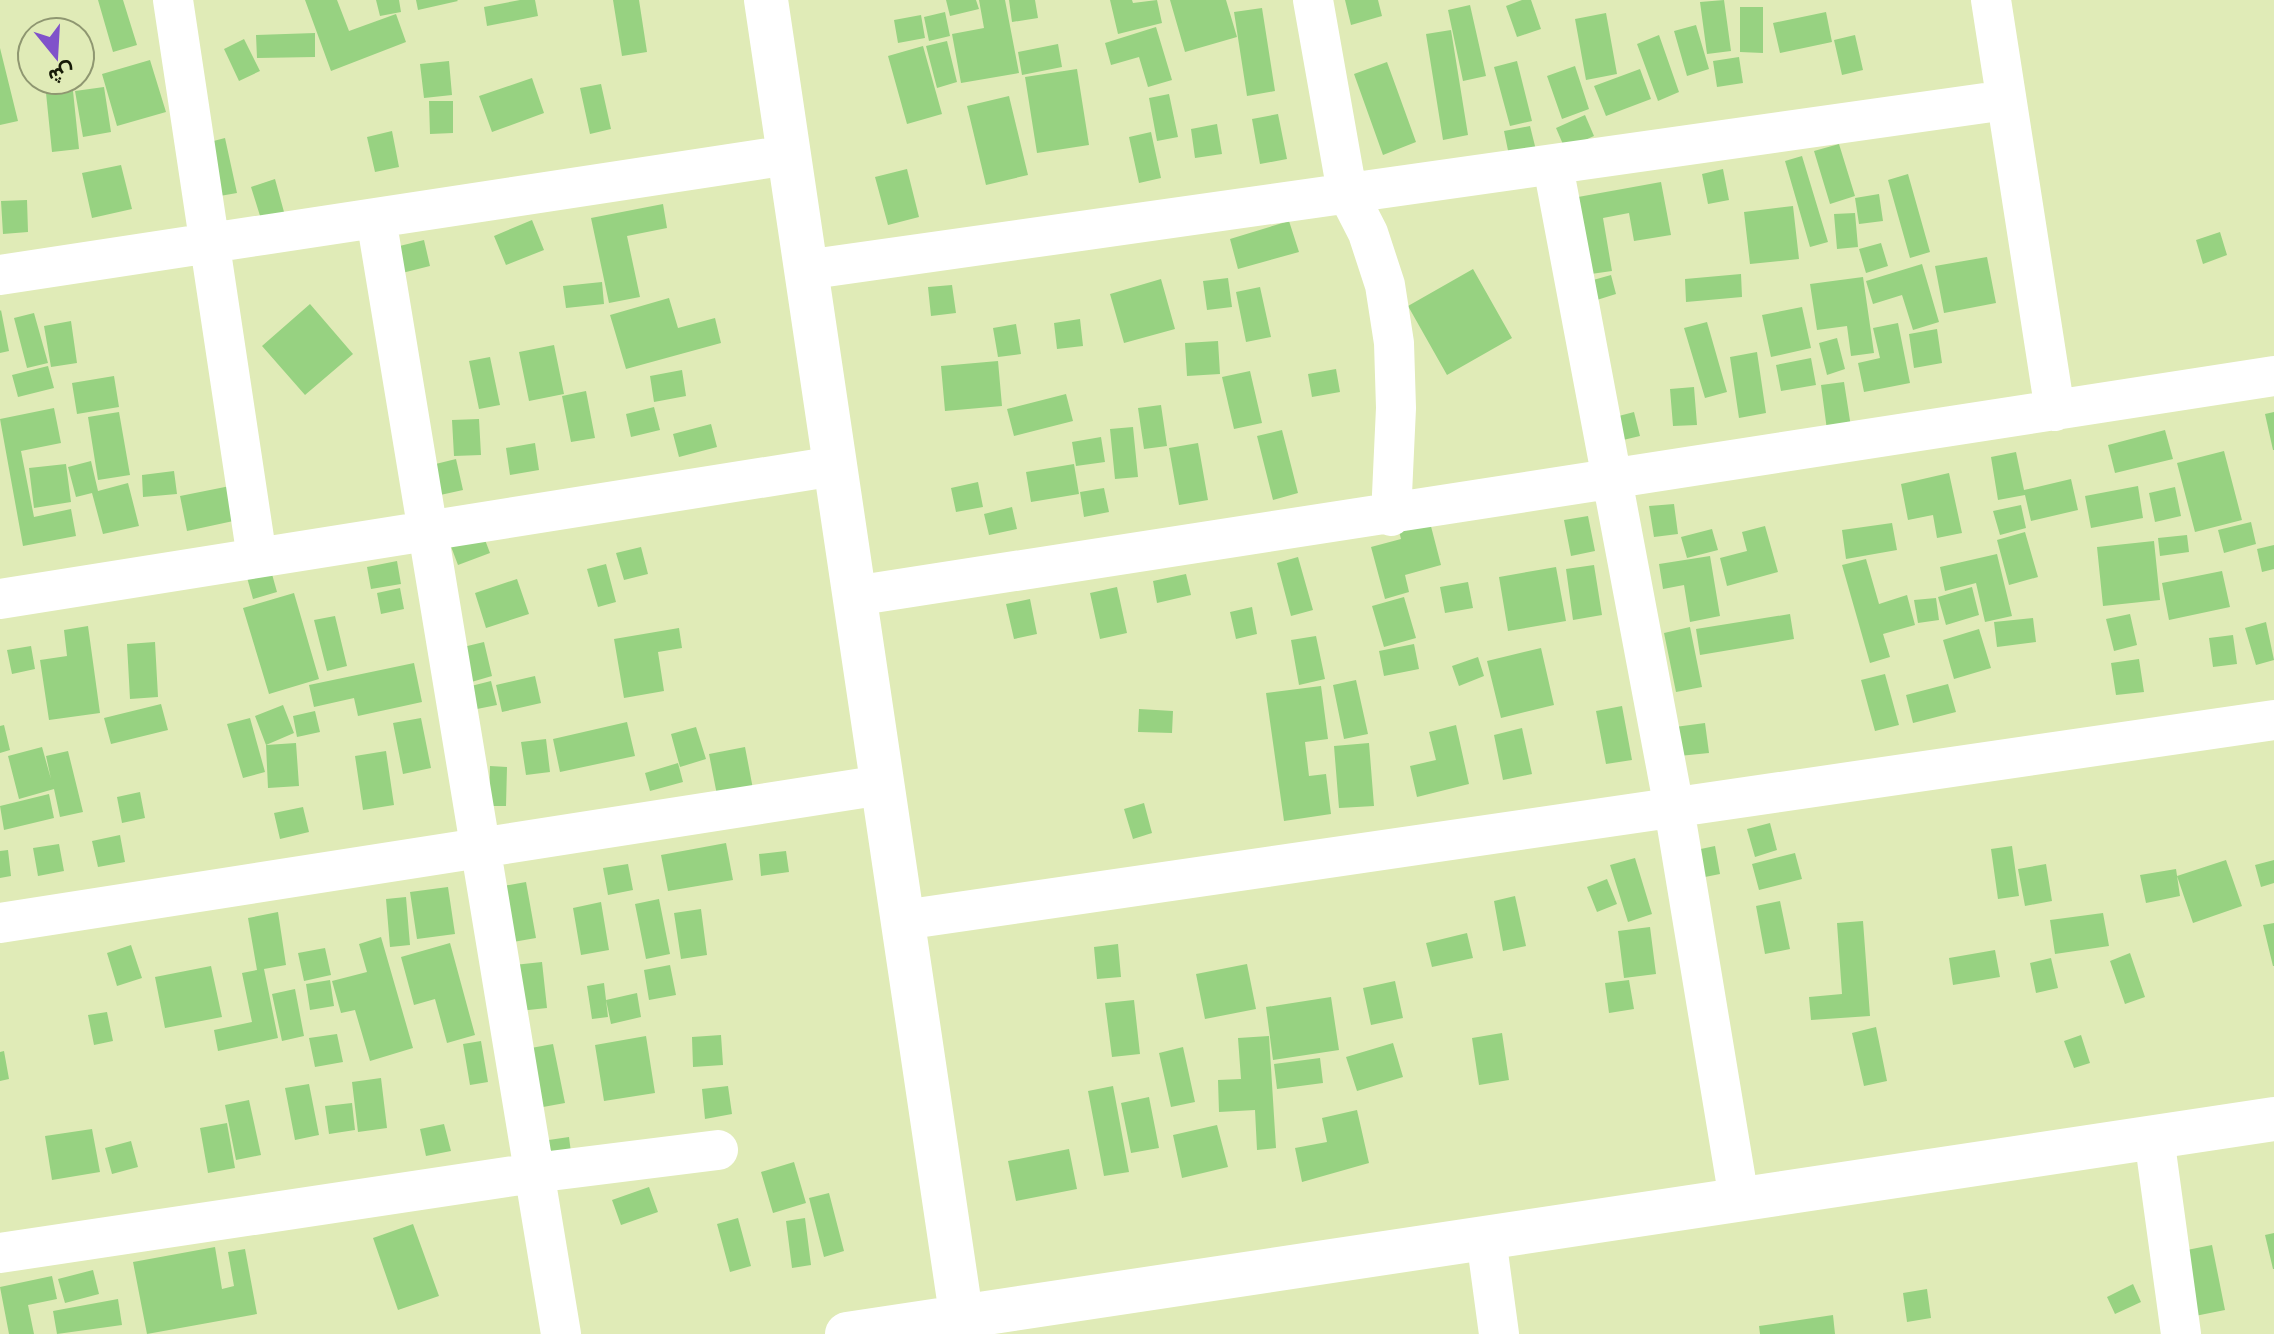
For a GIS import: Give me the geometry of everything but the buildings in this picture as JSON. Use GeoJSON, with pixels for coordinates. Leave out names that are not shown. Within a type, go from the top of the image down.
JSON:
{"type":"FeatureCollection","features":[{"type":"Feature","properties":{"kind":"street"},"geometry":{"type":"LineString","coordinates":[[173,0],[257,558]]}},
{"type":"Feature","properties":{"kind":"street"},"geometry":{"type":"LineString","coordinates":[[766,0],[962,1325]]}},
{"type":"Feature","properties":{"kind":"street"},"geometry":{"type":"LineString","coordinates":[[1313,0],[1347,192],[1368,233],[1381,272],[1394,343],[1396,408],[1391,516]]}},
{"type":"Feature","properties":{"kind":"street"},"geometry":{"type":"LineString","coordinates":[[1991,0],[2055,411]]}},
{"type":"Feature","properties":{"kind":"street"},"geometry":{"type":"LineString","coordinates":[[805,270],[2006,100]]}},
{"type":"Feature","properties":{"kind":"street"},"geometry":{"type":"LineString","coordinates":[[0,275],[789,155]]}},
{"type":"Feature","properties":{"kind":"street"},"geometry":{"type":"LineString","coordinates":[[1553,166],[1610,482],[1674,808],[1739,1199]]}},
{"type":"Feature","properties":{"kind":"street"},"geometry":{"type":"LineString","coordinates":[[376,218],[561,1334]]}},
{"type":"Feature","properties":{"kind":"street"},"geometry":{"type":"LineString","coordinates":[[854,596],[1391,516],[2274,376]]}},
{"type":"Feature","properties":{"kind":"street"},"geometry":{"type":"LineString","coordinates":[[0,599],[835,466]]}},
{"type":"Feature","properties":{"kind":"street"},"geometry":{"type":"LineString","coordinates":[[903,920],[2274,720]]}},
{"type":"Feature","properties":{"kind":"street"},"geometry":{"type":"LineString","coordinates":[[0,923],[882,785]]}},
{"type":"Feature","properties":{"kind":"street"},"geometry":{"type":"LineString","coordinates":[[847,1334],[962,1325],[1486,1238],[2274,1119]]}},
{"type":"Feature","properties":{"kind":"street"},"geometry":{"type":"LineString","coordinates":[[2154,1137],[2181,1334]]}},
{"type":"Feature","properties":{"kind":"street"},"geometry":{"type":"LineString","coordinates":[[0,1253],[534,1173],[718,1150]]}},
{"type":"Feature","properties":{"kind":"street"},"geometry":{"type":"LineString","coordinates":[[1486,1238],[1499,1334]]}}]}
